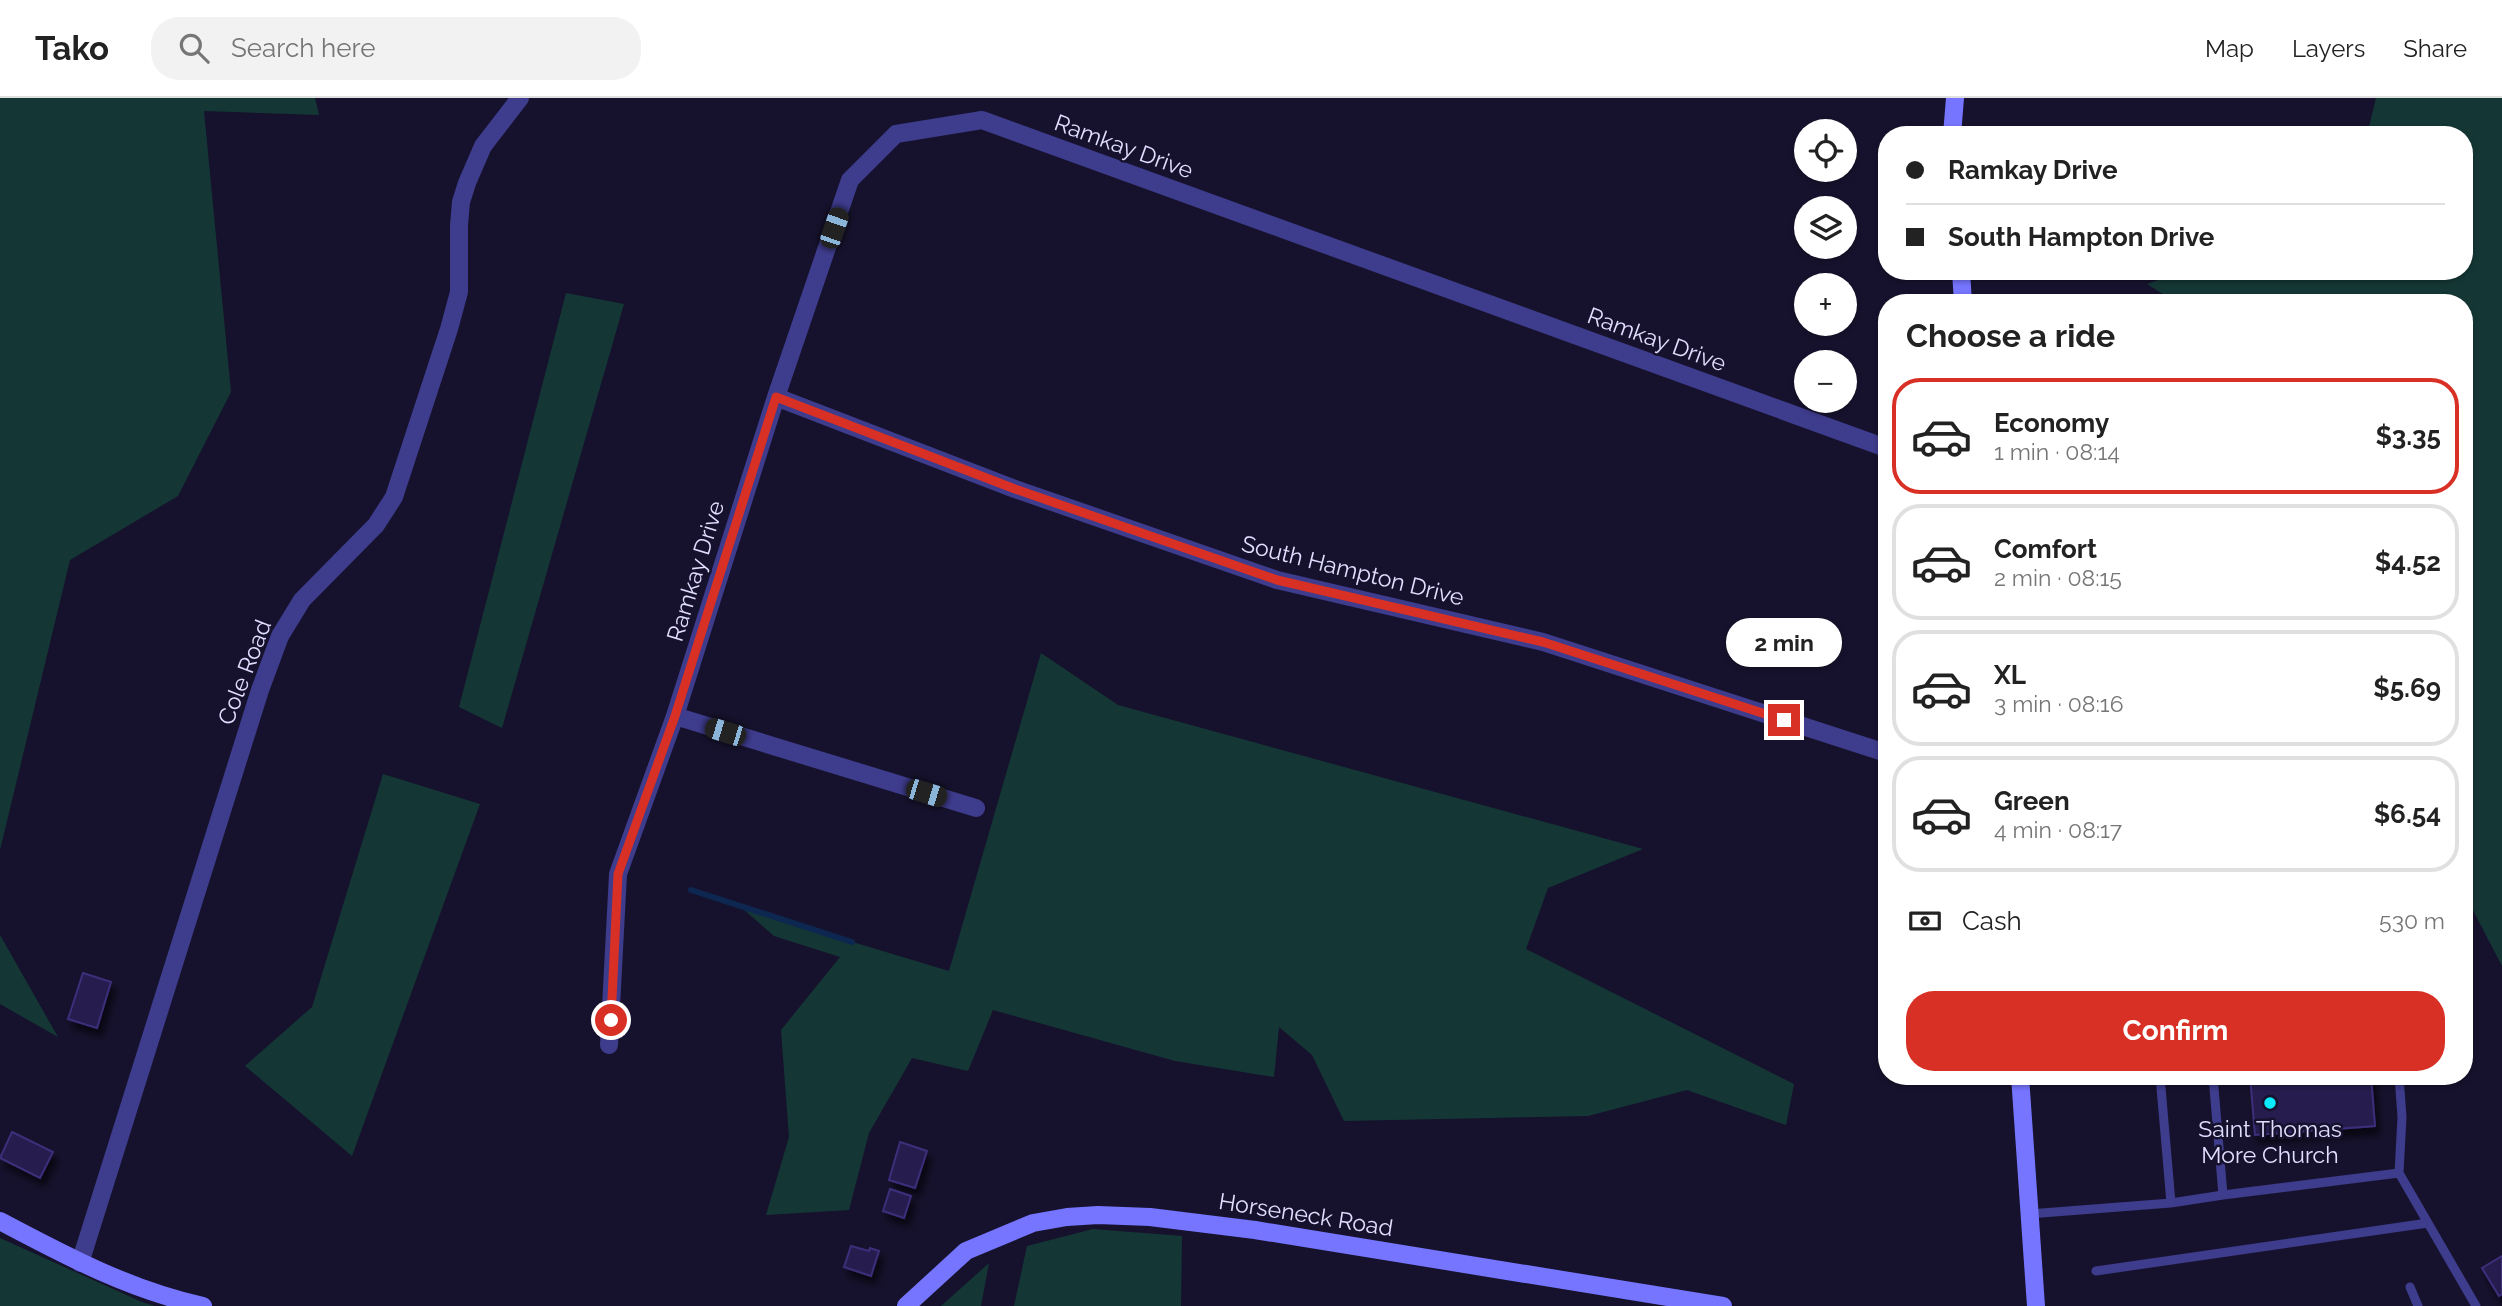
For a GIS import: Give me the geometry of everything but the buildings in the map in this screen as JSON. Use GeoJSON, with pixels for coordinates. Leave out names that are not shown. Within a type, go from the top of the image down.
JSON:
{"type":"FeatureCollection","features":[{"type":"Feature","properties":{"kind":"street","name":"Cole Road"},"geometry":{"type":"LineString","coordinates":[[80,1263],[260,690],[280,636],[302,600],[376,525],[394,497],[459,292],[461,201],[483,146],[520,98]]}},
{"type":"Feature","properties":{"kind":"street"},"geometry":{"type":"LineString","coordinates":[[1953,126],[1955,98]]}},
{"type":"Feature","properties":{"kind":"street","name":"Ramkay Drive"},"geometry":{"type":"LineString","coordinates":[[609,1045],[618,874],[675,716],[776,397],[850,180],[896,134],[982,120],[1878,445]]}},
{"type":"Feature","properties":{"kind":"street","name":"South Hampton Drive"},"geometry":{"type":"LineString","coordinates":[[776,397],[1015,489],[1277,580],[1543,642],[1878,750]]}},
{"type":"Feature","properties":{"kind":"street"},"geometry":{"type":"LineString","coordinates":[[675,716],[976,808]]}},
{"type":"Feature","properties":{"kind":"street"},"geometry":{"type":"LineString","coordinates":[[2021,1085],[2036,1306]]}},
{"type":"Feature","properties":{"kind":"street","name":"Horseneck Road"},"geometry":{"type":"LineString","coordinates":[[906,1306],[966,1251],[1033,1223],[1098,1215],[1150,1217],[1255,1230],[1723,1306]]}},
{"type":"Feature","properties":{"kind":"street"},"geometry":{"type":"LineString","coordinates":[[0,1221],[122,1282],[203,1306]]}},
{"type":"Feature","properties":{"kind":"lane"},"geometry":{"type":"LineString","coordinates":[[2161,1085],[2172,1203]]}},
{"type":"Feature","properties":{"kind":"lane"},"geometry":{"type":"LineString","coordinates":[[2214,1085],[2223,1195]]}},
{"type":"Feature","properties":{"kind":"lane"},"geometry":{"type":"LineString","coordinates":[[2400,1085],[2402,1117],[2399,1173],[2476,1306]]}},
{"type":"Feature","properties":{"kind":"lane"},"geometry":{"type":"LineString","coordinates":[[2030,1214],[2172,1203],[2399,1173]]}},
{"type":"Feature","properties":{"kind":"lane"},"geometry":{"type":"LineString","coordinates":[[2096,1271],[2428,1223]]}},
{"type":"Feature","properties":{"kind":"lane"},"geometry":{"type":"LineString","coordinates":[[2410,1287],[2418,1306]]}},
{"type":"Feature","properties":{"kind":"green space"},"geometry":{"type":"Polygon","coordinates":[[[0,98],[315,98],[319,115],[204,111],[231,392],[178,496],[70,560],[0,850],[0,98]]]}},
{"type":"Feature","properties":{"kind":"green space"},"geometry":{"type":"Polygon","coordinates":[[[2376,98],[2502,98],[2502,966],[2473,910],[2473,294],[2163,294],[2147,284],[2158,280],[2473,280],[2473,126],[2369,126],[2376,98]]]}},
{"type":"Feature","properties":{"kind":"green space"},"geometry":{"type":"Polygon","coordinates":[[[566,293],[624,304],[502,728],[459,707],[566,293]]]}},
{"type":"Feature","properties":{"kind":"green space"},"geometry":{"type":"Polygon","coordinates":[[[1041,653],[1118,705],[1643,849],[1548,888],[1526,949],[1794,1084],[1786,1125],[1687,1090],[1588,1116],[1344,1121],[1312,1055],[1279,1027],[1274,1077],[1175,1061],[993,1010],[968,1071],[912,1058],[869,1133],[849,1210],[766,1215],[789,1137],[781,1030],[840,957],[774,936],[743,909],[949,971],[1041,653]]]}},
{"type":"Feature","properties":{"kind":"green space"},"geometry":{"type":"Polygon","coordinates":[[[383,774],[480,804],[352,1156],[245,1066],[312,1007],[383,774]]]}},
{"type":"Feature","properties":{"kind":"green space"},"geometry":{"type":"Polygon","coordinates":[[[0,935],[58,1037],[0,1004],[0,935]]]}},
{"type":"Feature","properties":{"kind":"green space"},"geometry":{"type":"Polygon","coordinates":[[[1093,1229],[1182,1236],[1181,1306],[1014,1306],[1027,1246],[1093,1229]]]}},
{"type":"Feature","properties":{"kind":"green space"},"geometry":{"type":"Polygon","coordinates":[[[0,1238],[142,1302],[155,1306],[0,1306],[0,1238]]]}},
{"type":"Feature","properties":{"kind":"green space"},"geometry":{"type":"Polygon","coordinates":[[[989,1263],[981,1306],[941,1306],[989,1263]]]}},
{"type":"Feature","properties":{"kind":"waterway"},"geometry":{"type":"LineString","coordinates":[[691,890],[852,942]]}},
{"type":"Feature","properties":{"kind":"place","name":"Saint Thomas More Church"},"geometry":{"type":"Point","coordinates":[2270,1103]}},
{"type":"Feature","properties":{"kind":"route"},"geometry":{"type":"LineString","coordinates":[[611,1020],[618,874],[675,716],[776,397],[1015,489],[1277,580],[1543,642],[1784,720]]}}]}
